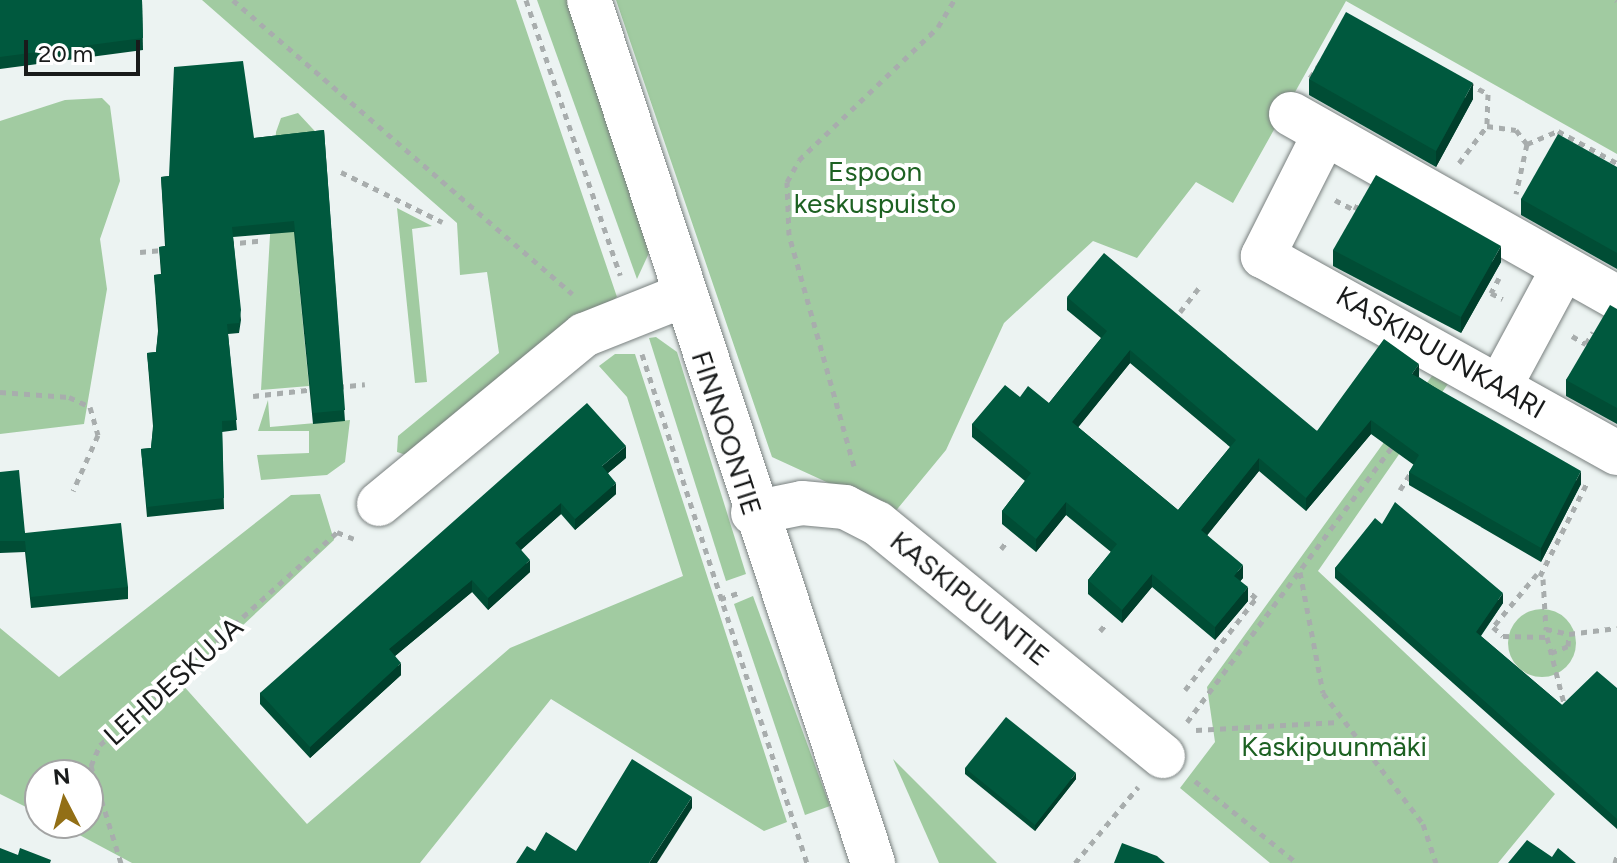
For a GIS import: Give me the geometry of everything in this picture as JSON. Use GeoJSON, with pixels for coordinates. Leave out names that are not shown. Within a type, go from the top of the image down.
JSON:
{"type":"FeatureCollection","features":[{"type":"Feature","properties":{"kind":"street","name":"FINNOONTIE"},"geometry":{"type":"LineString","coordinates":[[589,0],[753,513],[873,863]]}},
{"type":"Feature","properties":{"kind":"street","name":"KASKIPUUNKAARI"},"geometry":{"type":"LineString","coordinates":[[1446,199],[1308,124],[1263,256],[1612,450]]}},
{"type":"Feature","properties":{"kind":"street"},"geometry":{"type":"LineString","coordinates":[[1446,199],[1562,271],[1617,298]]}},
{"type":"Feature","properties":{"kind":"street"},"geometry":{"type":"LineString","coordinates":[[1500,386],[1562,271]]}},
{"type":"Feature","properties":{"kind":"street"},"geometry":{"type":"LineString","coordinates":[[379,504],[618,319],[682,296]]}},
{"type":"Feature","properties":{"kind":"street","name":"KASKIPUUNTIE"},"geometry":{"type":"LineString","coordinates":[[753,513],[802,503],[845,507],[877,523],[1172,742]]}},
{"type":"Feature","properties":{"kind":"path"},"geometry":{"type":"LineString","coordinates":[[233,0],[618,319]]}},
{"type":"Feature","properties":{"kind":"path"},"geometry":{"type":"LineString","coordinates":[[526,0],[605,215],[618,319],[807,863]]}},
{"type":"Feature","properties":{"kind":"path"},"geometry":{"type":"LineString","coordinates":[[845,507],[857,478],[789,235],[787,182],[799,160],[938,27],[954,0]]}},
{"type":"Feature","properties":{"kind":"path"},"geometry":{"type":"LineString","coordinates":[[1446,199],[1460,159],[1487,126],[1488,94],[1463,80]]}},
{"type":"Feature","properties":{"kind":"path"},"geometry":{"type":"LineString","coordinates":[[1487,126],[1516,130],[1527,144],[1517,193],[1492,228]]}},
{"type":"Feature","properties":{"kind":"path"},"geometry":{"type":"LineString","coordinates":[[1527,144],[1558,131],[1617,163]]}},
{"type":"Feature","properties":{"kind":"path"},"geometry":{"type":"LineString","coordinates":[[341,172],[442,222]]}},
{"type":"Feature","properties":{"kind":"path"},"geometry":{"type":"LineString","coordinates":[[214,245],[259,241]]}},
{"type":"Feature","properties":{"kind":"path"},"geometry":{"type":"LineString","coordinates":[[140,252],[170,249]]}},
{"type":"Feature","properties":{"kind":"path"},"geometry":{"type":"LineString","coordinates":[[1180,312],[1200,286]]}},
{"type":"Feature","properties":{"kind":"path"},"geometry":{"type":"LineString","coordinates":[[253,396],[365,384]]}},
{"type":"Feature","properties":{"kind":"path"},"geometry":{"type":"LineString","coordinates":[[0,392],[69,397],[90,407],[98,435],[73,491]]}},
{"type":"Feature","properties":{"kind":"path"},"geometry":{"type":"LineString","coordinates":[[1075,863],[1172,742],[1397,440]]}},
{"type":"Feature","properties":{"kind":"path"},"geometry":{"type":"LineString","coordinates":[[1547,637],[1503,636],[1493,627],[1540,576],[1612,450]]}},
{"type":"Feature","properties":{"kind":"path"},"geometry":{"type":"LineString","coordinates":[[1400,490],[1421,455]]}},
{"type":"Feature","properties":{"kind":"path","name":"LEHDESKUJA"},"geometry":{"type":"LineString","coordinates":[[121,863],[91,766],[100,745],[337,532]]}},
{"type":"Feature","properties":{"kind":"path"},"geometry":{"type":"LineString","coordinates":[[1001,549],[1008,540]]}},
{"type":"Feature","properties":{"kind":"path"},"geometry":{"type":"LineString","coordinates":[[1300,572],[1323,693],[1339,722],[1423,824],[1436,863]]}},
{"type":"Feature","properties":{"kind":"path"},"geometry":{"type":"LineString","coordinates":[[1540,576],[1547,637],[1565,707]]}},
{"type":"Feature","properties":{"kind":"path"},"geometry":{"type":"LineString","coordinates":[[1185,690],[1256,598],[1239,583]]}},
{"type":"Feature","properties":{"kind":"path"},"geometry":{"type":"LineString","coordinates":[[1100,631],[1107,623]]}},
{"type":"Feature","properties":{"kind":"path"},"geometry":{"type":"LineString","coordinates":[[1546,629],[1569,634],[1617,628]]}},
{"type":"Feature","properties":{"kind":"path"},"geometry":{"type":"LineString","coordinates":[[1551,653],[1568,646],[1569,634]]}},
{"type":"Feature","properties":{"kind":"path"},"geometry":{"type":"LineString","coordinates":[[1172,742],[1215,733],[1339,722]]}},
{"type":"Feature","properties":{"kind":"path"},"geometry":{"type":"LineString","coordinates":[[1172,742],[1297,863]]}},
{"type":"Feature","properties":{"kind":"path"},"geometry":{"type":"LineString","coordinates":[[1615,863],[1617,856]]}},
{"type":"Feature","properties":{"kind":"green space"},"geometry":{"type":"Polygon","coordinates":[[[202,0],[516,0],[617,297],[406,455],[397,452],[398,436],[499,353],[487,272],[460,275],[457,223],[202,0]]]}},
{"type":"Feature","properties":{"kind":"green space"},"geometry":{"type":"Polygon","coordinates":[[[537,0],[568,0],[649,253],[637,279],[537,0]]]}},
{"type":"Feature","properties":{"kind":"green space","name":"Espoon keskuspuisto"},"geometry":{"type":"Polygon","coordinates":[[[616,0],[1617,0],[1617,154],[1346,1],[1233,203],[1196,182],[1137,258],[1093,241],[1004,323],[946,450],[894,513],[772,457],[616,0]]]}},
{"type":"Feature","properties":{"kind":"green space"},"geometry":{"type":"Polygon","coordinates":[[[102,98],[110,106],[120,181],[100,239],[107,289],[84,424],[0,434],[0,121],[65,100],[102,98]]]}},
{"type":"Feature","properties":{"kind":"green space"},"geometry":{"type":"Polygon","coordinates":[[[298,113],[324,141],[298,274],[309,386],[261,390],[276,132],[281,118],[298,113]]]}},
{"type":"Feature","properties":{"kind":"green space"},"geometry":{"type":"Polygon","coordinates":[[[397,208],[432,226],[412,229],[427,382],[415,383],[397,208]]]}},
{"type":"Feature","properties":{"kind":"green space"},"geometry":{"type":"Polygon","coordinates":[[[656,337],[677,352],[746,574],[726,581],[649,338],[656,337]]]}},
{"type":"Feature","properties":{"kind":"green space"},"geometry":{"type":"Polygon","coordinates":[[[615,354],[635,354],[787,822],[764,831],[551,699],[420,863],[132,863],[87,839],[104,839],[104,759],[24,759],[24,806],[0,794],[0,628],[59,677],[291,495],[320,494],[334,540],[181,683],[307,824],[510,648],[683,576],[627,397],[599,366],[615,354]]]}},
{"type":"Feature","properties":{"kind":"green space","name":"Kaskipuunmäki"},"geometry":{"type":"Polygon","coordinates":[[[1437,369],[1452,378],[1318,571],[1555,794],[1498,863],[1270,863],[1180,788],[1215,742],[1207,687],[1437,369]]]}},
{"type":"Feature","properties":{"kind":"green space"},"geometry":{"type":"Polygon","coordinates":[[[268,400],[270,427],[350,420],[345,462],[327,475],[261,480],[257,455],[309,453],[309,431],[258,431],[268,400]]]}},
{"type":"Feature","properties":{"kind":"green space"},"geometry":{"type":"Polygon","coordinates":[[[753,596],[830,806],[805,815],[734,604],[753,596]]]}},
{"type":"Feature","properties":{"kind":"green space"},"geometry":{"type":"Polygon","coordinates":[[[1535,609],[1549,609],[1561,614],[1571,624],[1576,643],[1571,662],[1561,672],[1549,677],[1535,677],[1523,672],[1513,662],[1508,650],[1508,636],[1513,624],[1523,614],[1535,609]]]}},
{"type":"Feature","properties":{"kind":"green space"},"geometry":{"type":"Polygon","coordinates":[[[893,759],[997,863],[939,863],[893,759]]]}},
{"type":"Feature","properties":{"kind":"building"},"geometry":{"type":"Polygon","coordinates":[[[0,0],[142,0],[143,38],[0,57],[0,0]]]}},
{"type":"Feature","properties":{"kind":"building"},"geometry":{"type":"Polygon","coordinates":[[[1346,12],[1473,83],[1436,151],[1309,79],[1346,12]]]}},
{"type":"Feature","properties":{"kind":"building"},"geometry":{"type":"Polygon","coordinates":[[[243,61],[254,138],[324,130],[345,410],[313,413],[294,221],[232,227],[241,310],[239,323],[227,324],[237,420],[222,421],[224,498],[147,507],[141,449],[151,448],[154,421],[147,353],[156,352],[159,326],[154,275],[162,274],[159,247],[166,246],[161,177],[169,176],[174,67],[243,61]]]}},
{"type":"Feature","properties":{"kind":"building"},"geometry":{"type":"Polygon","coordinates":[[[1558,134],[1617,167],[1617,253],[1521,199],[1558,134]]]}},
{"type":"Feature","properties":{"kind":"building"},"geometry":{"type":"Polygon","coordinates":[[[1376,175],[1501,246],[1461,317],[1333,250],[1376,175]]]}},
{"type":"Feature","properties":{"kind":"building"},"geometry":{"type":"Polygon","coordinates":[[[1104,253],[1317,431],[1384,339],[1419,364],[1412,374],[1581,471],[1541,548],[1409,472],[1419,455],[1371,420],[1306,498],[1259,458],[1201,530],[1243,565],[1234,576],[1248,587],[1215,627],[1152,574],[1122,610],[1088,580],[1117,544],[1066,502],[1036,539],[1002,511],[1031,473],[972,424],[1005,385],[1020,397],[1028,386],[1049,403],[1107,331],[1067,297],[1104,253]],[[1130,350],[1072,422],[1178,510],[1236,440],[1130,350]]]}},
{"type":"Feature","properties":{"kind":"building"},"geometry":{"type":"Polygon","coordinates":[[[1610,305],[1617,309],[1617,408],[1566,380],[1610,305]]]}},
{"type":"Feature","properties":{"kind":"building"},"geometry":{"type":"Polygon","coordinates":[[[587,403],[626,446],[602,466],[616,483],[575,519],[561,503],[515,543],[530,560],[488,598],[472,580],[389,649],[401,663],[310,747],[260,693],[587,403]]]}},
{"type":"Feature","properties":{"kind":"building"},"geometry":{"type":"Polygon","coordinates":[[[19,470],[25,533],[121,523],[128,587],[31,597],[25,541],[0,541],[0,472],[19,470]]]}},
{"type":"Feature","properties":{"kind":"building"},"geometry":{"type":"Polygon","coordinates":[[[1395,502],[1503,593],[1476,632],[1562,705],[1597,671],[1617,688],[1617,819],[1335,568],[1375,518],[1382,524],[1395,502]]]}},
{"type":"Feature","properties":{"kind":"building"},"geometry":{"type":"Polygon","coordinates":[[[1006,717],[1076,773],[1035,825],[965,768],[1006,717]]]}},
{"type":"Feature","properties":{"kind":"building"},"geometry":{"type":"Polygon","coordinates":[[[632,759],[692,797],[649,863],[516,863],[527,846],[535,851],[546,832],[576,851],[632,759]]]}},
{"type":"Feature","properties":{"kind":"building"},"geometry":{"type":"Polygon","coordinates":[[[1527,840],[1552,857],[1558,848],[1576,863],[1508,863],[1527,840]]]}},
{"type":"Feature","properties":{"kind":"building"},"geometry":{"type":"Polygon","coordinates":[[[1122,843],[1157,856],[1165,863],[1114,863],[1122,843]]]}},
{"type":"Feature","properties":{"kind":"building"},"geometry":{"type":"Polygon","coordinates":[[[0,848],[18,855],[20,848],[51,860],[50,863],[0,863],[0,848]]]}}]}
